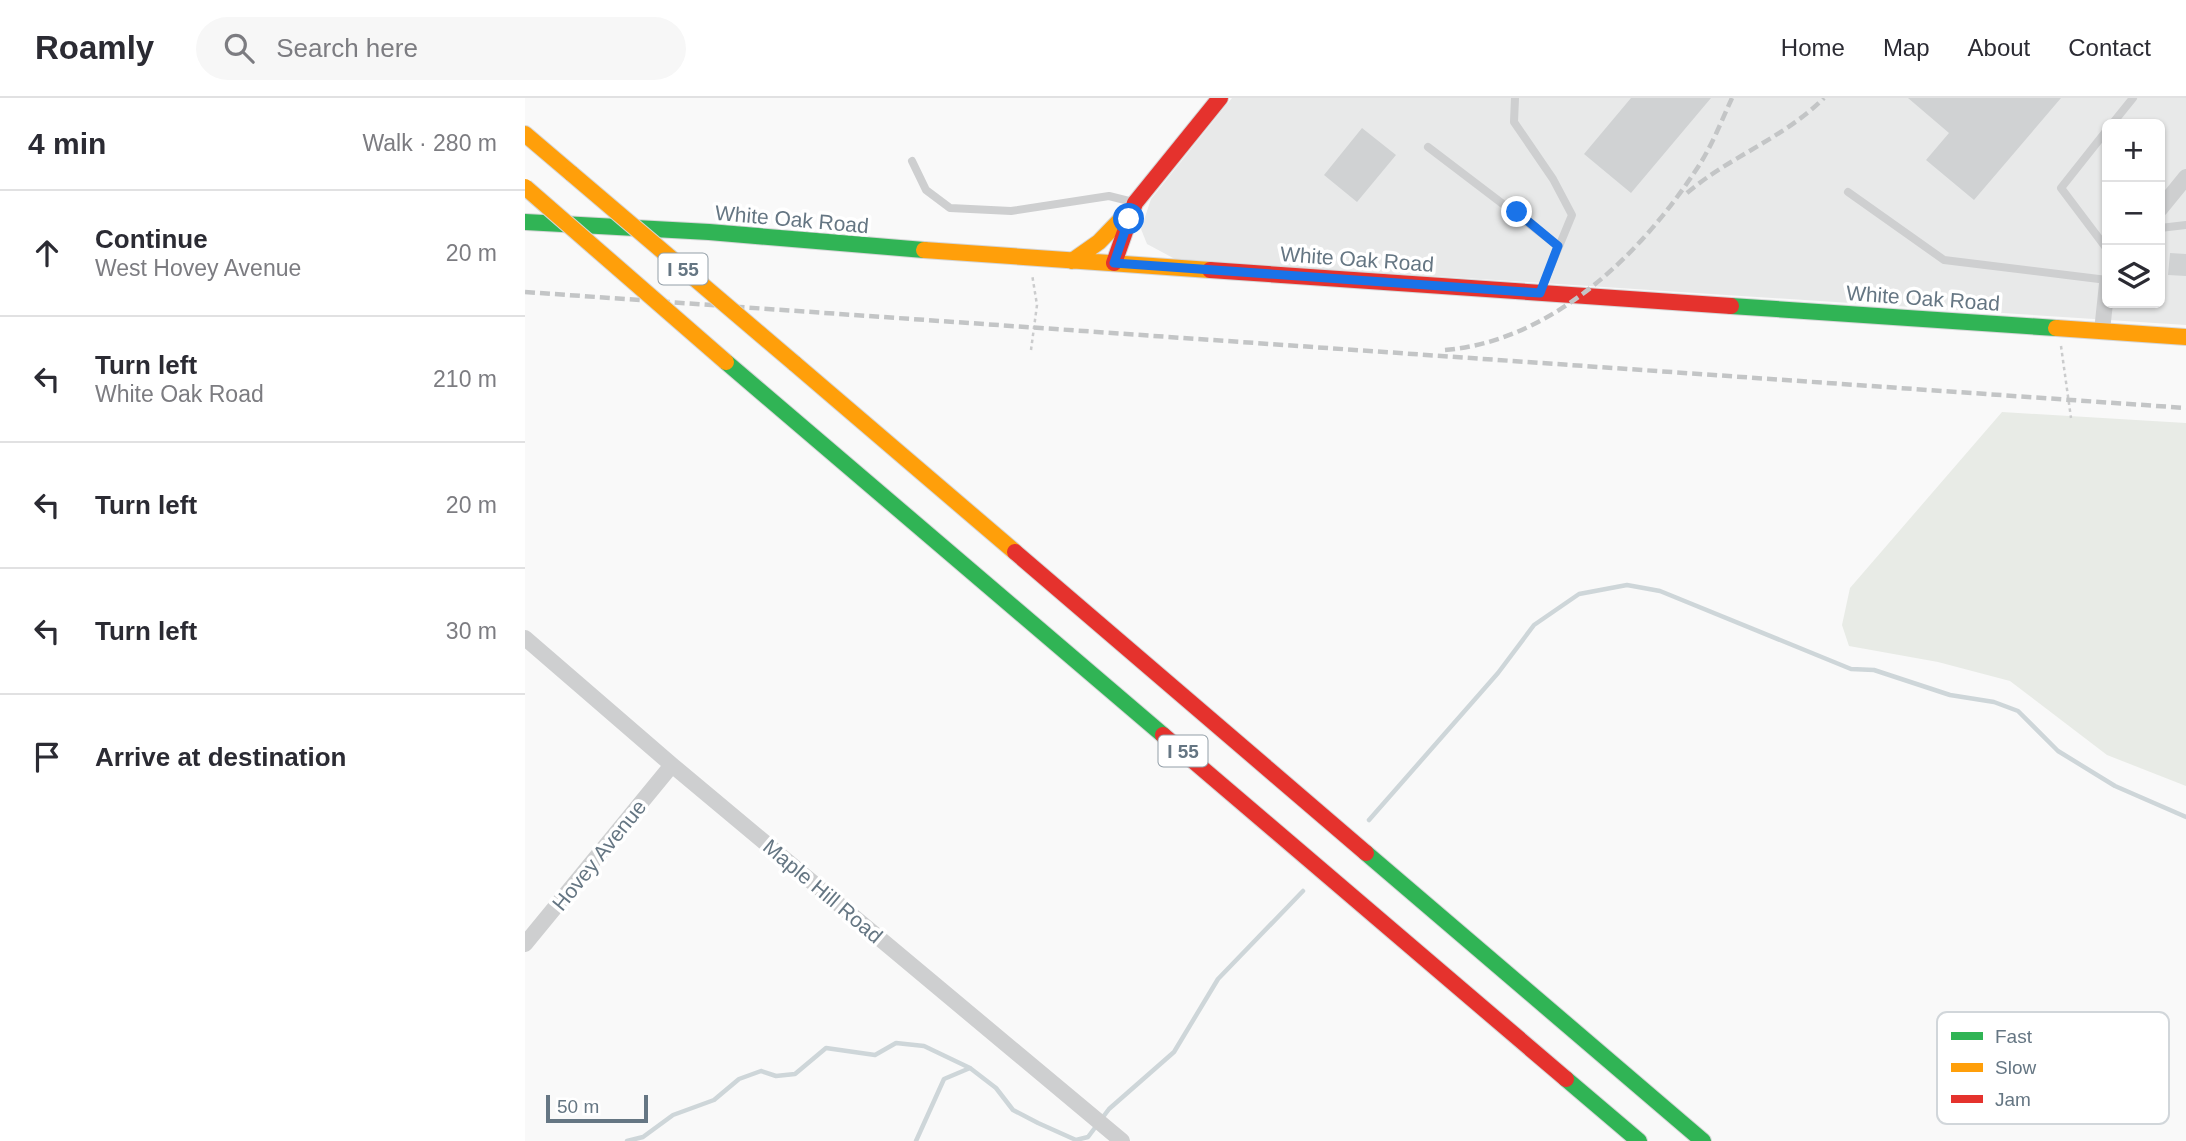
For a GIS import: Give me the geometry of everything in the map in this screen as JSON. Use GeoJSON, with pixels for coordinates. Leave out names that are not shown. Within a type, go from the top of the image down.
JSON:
{"type":"FeatureCollection","features":[{"type":"Feature","properties":{"kind":"main road"},"geometry":{"type":"LineString","coordinates":[[1072,261],[1099,242],[1135,205],[1220,98]]}},
{"type":"Feature","properties":{"kind":"main road","name":"I 55"},"geometry":{"type":"LineString","coordinates":[[525,134],[1703,1141]]}},
{"type":"Feature","properties":{"kind":"main road","name":"I 55"},"geometry":{"type":"LineString","coordinates":[[525,187],[726,362],[1639,1141]]}},
{"type":"Feature","properties":{"kind":"main road"},"geometry":{"type":"LineString","coordinates":[[1114,263],[1135,205]]}},
{"type":"Feature","properties":{"kind":"main road","name":"White Oak Road"},"geometry":{"type":"LineString","coordinates":[[525,222],[709,232],[1029,258],[2186,337]]}},
{"type":"Feature","properties":{"kind":"street"},"geometry":{"type":"LineString","coordinates":[[2165,203],[2186,177]]}},
{"type":"Feature","properties":{"kind":"street"},"geometry":{"type":"LineString","coordinates":[[2102,331],[2104,308]]}},
{"type":"Feature","properties":{"kind":"street","name":"Maple Hill Road"},"geometry":{"type":"LineString","coordinates":[[525,638],[1122,1141]]}},
{"type":"Feature","properties":{"kind":"street","name":"Hovey Avenue"},"geometry":{"type":"LineString","coordinates":[[525,944],[673,765]]}},
{"type":"Feature","properties":{"kind":"lane"},"geometry":{"type":"LineString","coordinates":[[1515,98],[1514,122],[1553,178],[1572,215],[1540,293]]}},
{"type":"Feature","properties":{"kind":"lane"},"geometry":{"type":"LineString","coordinates":[[2116,119],[2133,98]]}},
{"type":"Feature","properties":{"kind":"lane"},"geometry":{"type":"LineString","coordinates":[[2102,136],[2061,188],[2104,245]]}},
{"type":"Feature","properties":{"kind":"lane"},"geometry":{"type":"LineString","coordinates":[[1428,147],[1558,246]]}},
{"type":"Feature","properties":{"kind":"lane"},"geometry":{"type":"LineString","coordinates":[[912,161],[926,190],[950,208],[1011,211],[1109,196],[1135,205]]}},
{"type":"Feature","properties":{"kind":"lane"},"geometry":{"type":"LineString","coordinates":[[1848,192],[1944,260],[2102,281]]}},
{"type":"Feature","properties":{"kind":"lane"},"geometry":{"type":"LineString","coordinates":[[2165,227],[2186,225]]}},
{"type":"Feature","properties":{"kind":"path"},"geometry":{"type":"LineString","coordinates":[[1029,258],[1037,305],[1031,350]]}},
{"type":"Feature","properties":{"kind":"path"},"geometry":{"type":"LineString","coordinates":[[2059,328],[2071,418]]}},
{"type":"Feature","properties":{"kind":"shaded area"},"geometry":{"type":"Polygon","coordinates":[[[1232,98],[2186,98],[2186,325],[1175,259],[1147,244],[1141,229],[1151,199],[1232,98]]]}},
{"type":"Feature","properties":{"kind":"shaded area"},"geometry":{"type":"Polygon","coordinates":[[[2002,412],[2186,423],[2186,786],[2107,755],[2010,681],[1938,662],[1849,646],[1842,625],[1850,588],[2002,412]]]}},
{"type":"Feature","properties":{"kind":"building"},"geometry":{"type":"Polygon","coordinates":[[[1631,98],[1711,98],[1631,193],[1584,154],[1631,98]]]}},
{"type":"Feature","properties":{"kind":"building"},"geometry":{"type":"Polygon","coordinates":[[[1908,98],[2061,98],[1974,200],[1926,160],[1949,133],[1908,98]]]}},
{"type":"Feature","properties":{"kind":"building"},"geometry":{"type":"Polygon","coordinates":[[[1362,128],[1396,155],[1357,202],[1324,175],[1362,128]]]}},
{"type":"Feature","properties":{"kind":"building"},"geometry":{"type":"Polygon","coordinates":[[[2170,253],[2186,254],[2186,276],[2168,275],[2170,253]]]}},
{"type":"Feature","properties":{"kind":"waterway"},"geometry":{"type":"LineString","coordinates":[[1369,820],[1498,673],[1534,625],[1579,594],[1627,585],[1660,591],[1851,669],[1874,670],[1950,695],[1994,702],[2018,711],[2058,751],[2115,786],[2186,817]]}},
{"type":"Feature","properties":{"kind":"waterway"},"geometry":{"type":"LineString","coordinates":[[627,1141],[643,1137],[673,1115],[714,1100],[739,1079],[761,1071],[776,1076],[795,1074],[826,1048],[875,1055],[896,1043],[924,1046],[970,1068],[996,1088],[1013,1110],[1076,1140],[1088,1137],[1109,1109],[1174,1052],[1218,979],[1303,891]]}},
{"type":"Feature","properties":{"kind":"waterway"},"geometry":{"type":"LineString","coordinates":[[916,1141],[944,1079],[970,1068]]}},
{"type":"Feature","properties":{"kind":"railway"},"geometry":{"type":"LineString","coordinates":[[1445,350],[1484,343],[1521,330],[1557,312],[1620,262],[1674,202],[1696,170],[1732,98]]}},
{"type":"Feature","properties":{"kind":"railway"},"geometry":{"type":"LineString","coordinates":[[1687,193],[1703,180],[1792,125],[1824,98]]}},
{"type":"Feature","properties":{"kind":"railway"},"geometry":{"type":"LineString","coordinates":[[525,292],[2186,408]]}},
{"type":"Feature","properties":{"kind":"traffic: fast"},"geometry":{"type":"LineString","coordinates":[[525,222],[709,232],[924,250]]}},
{"type":"Feature","properties":{"kind":"traffic: fast"},"geometry":{"type":"LineString","coordinates":[[1731,306],[2056,328]]}},
{"type":"Feature","properties":{"kind":"traffic: fast"},"geometry":{"type":"LineString","coordinates":[[726,362],[1163,735]]}},
{"type":"Feature","properties":{"kind":"traffic: fast"},"geometry":{"type":"LineString","coordinates":[[1366,853],[1703,1141]]}},
{"type":"Feature","properties":{"kind":"traffic: fast"},"geometry":{"type":"LineString","coordinates":[[1566,1079],[1639,1141]]}},
{"type":"Feature","properties":{"kind":"traffic: slow"},"geometry":{"type":"LineString","coordinates":[[525,134],[572,174]]}},
{"type":"Feature","properties":{"kind":"traffic: slow"},"geometry":{"type":"LineString","coordinates":[[572,174],[794,363]]}},
{"type":"Feature","properties":{"kind":"traffic: slow"},"geometry":{"type":"LineString","coordinates":[[525,187],[726,362]]}},
{"type":"Feature","properties":{"kind":"traffic: slow"},"geometry":{"type":"LineString","coordinates":[[1072,261],[1099,242],[1127,213]]}},
{"type":"Feature","properties":{"kind":"traffic: slow"},"geometry":{"type":"LineString","coordinates":[[924,250],[1210,270]]}},
{"type":"Feature","properties":{"kind":"traffic: slow"},"geometry":{"type":"LineString","coordinates":[[2056,328],[2186,337]]}},
{"type":"Feature","properties":{"kind":"traffic: slow"},"geometry":{"type":"LineString","coordinates":[[794,363],[1015,552]]}},
{"type":"Feature","properties":{"kind":"traffic: jam"},"geometry":{"type":"LineString","coordinates":[[1114,263],[1135,203],[1220,98]]}},
{"type":"Feature","properties":{"kind":"traffic: jam"},"geometry":{"type":"LineString","coordinates":[[1210,270],[1731,306]]}},
{"type":"Feature","properties":{"kind":"traffic: jam"},"geometry":{"type":"LineString","coordinates":[[1015,552],[1366,853]]}},
{"type":"Feature","properties":{"kind":"traffic: jam"},"geometry":{"type":"LineString","coordinates":[[1163,735],[1566,1079]]}},
{"type":"Feature","properties":{"kind":"route"},"geometry":{"type":"LineString","coordinates":[[1129,219],[1114,263],[1540,293],[1558,246],[1517,212]]}}]}
